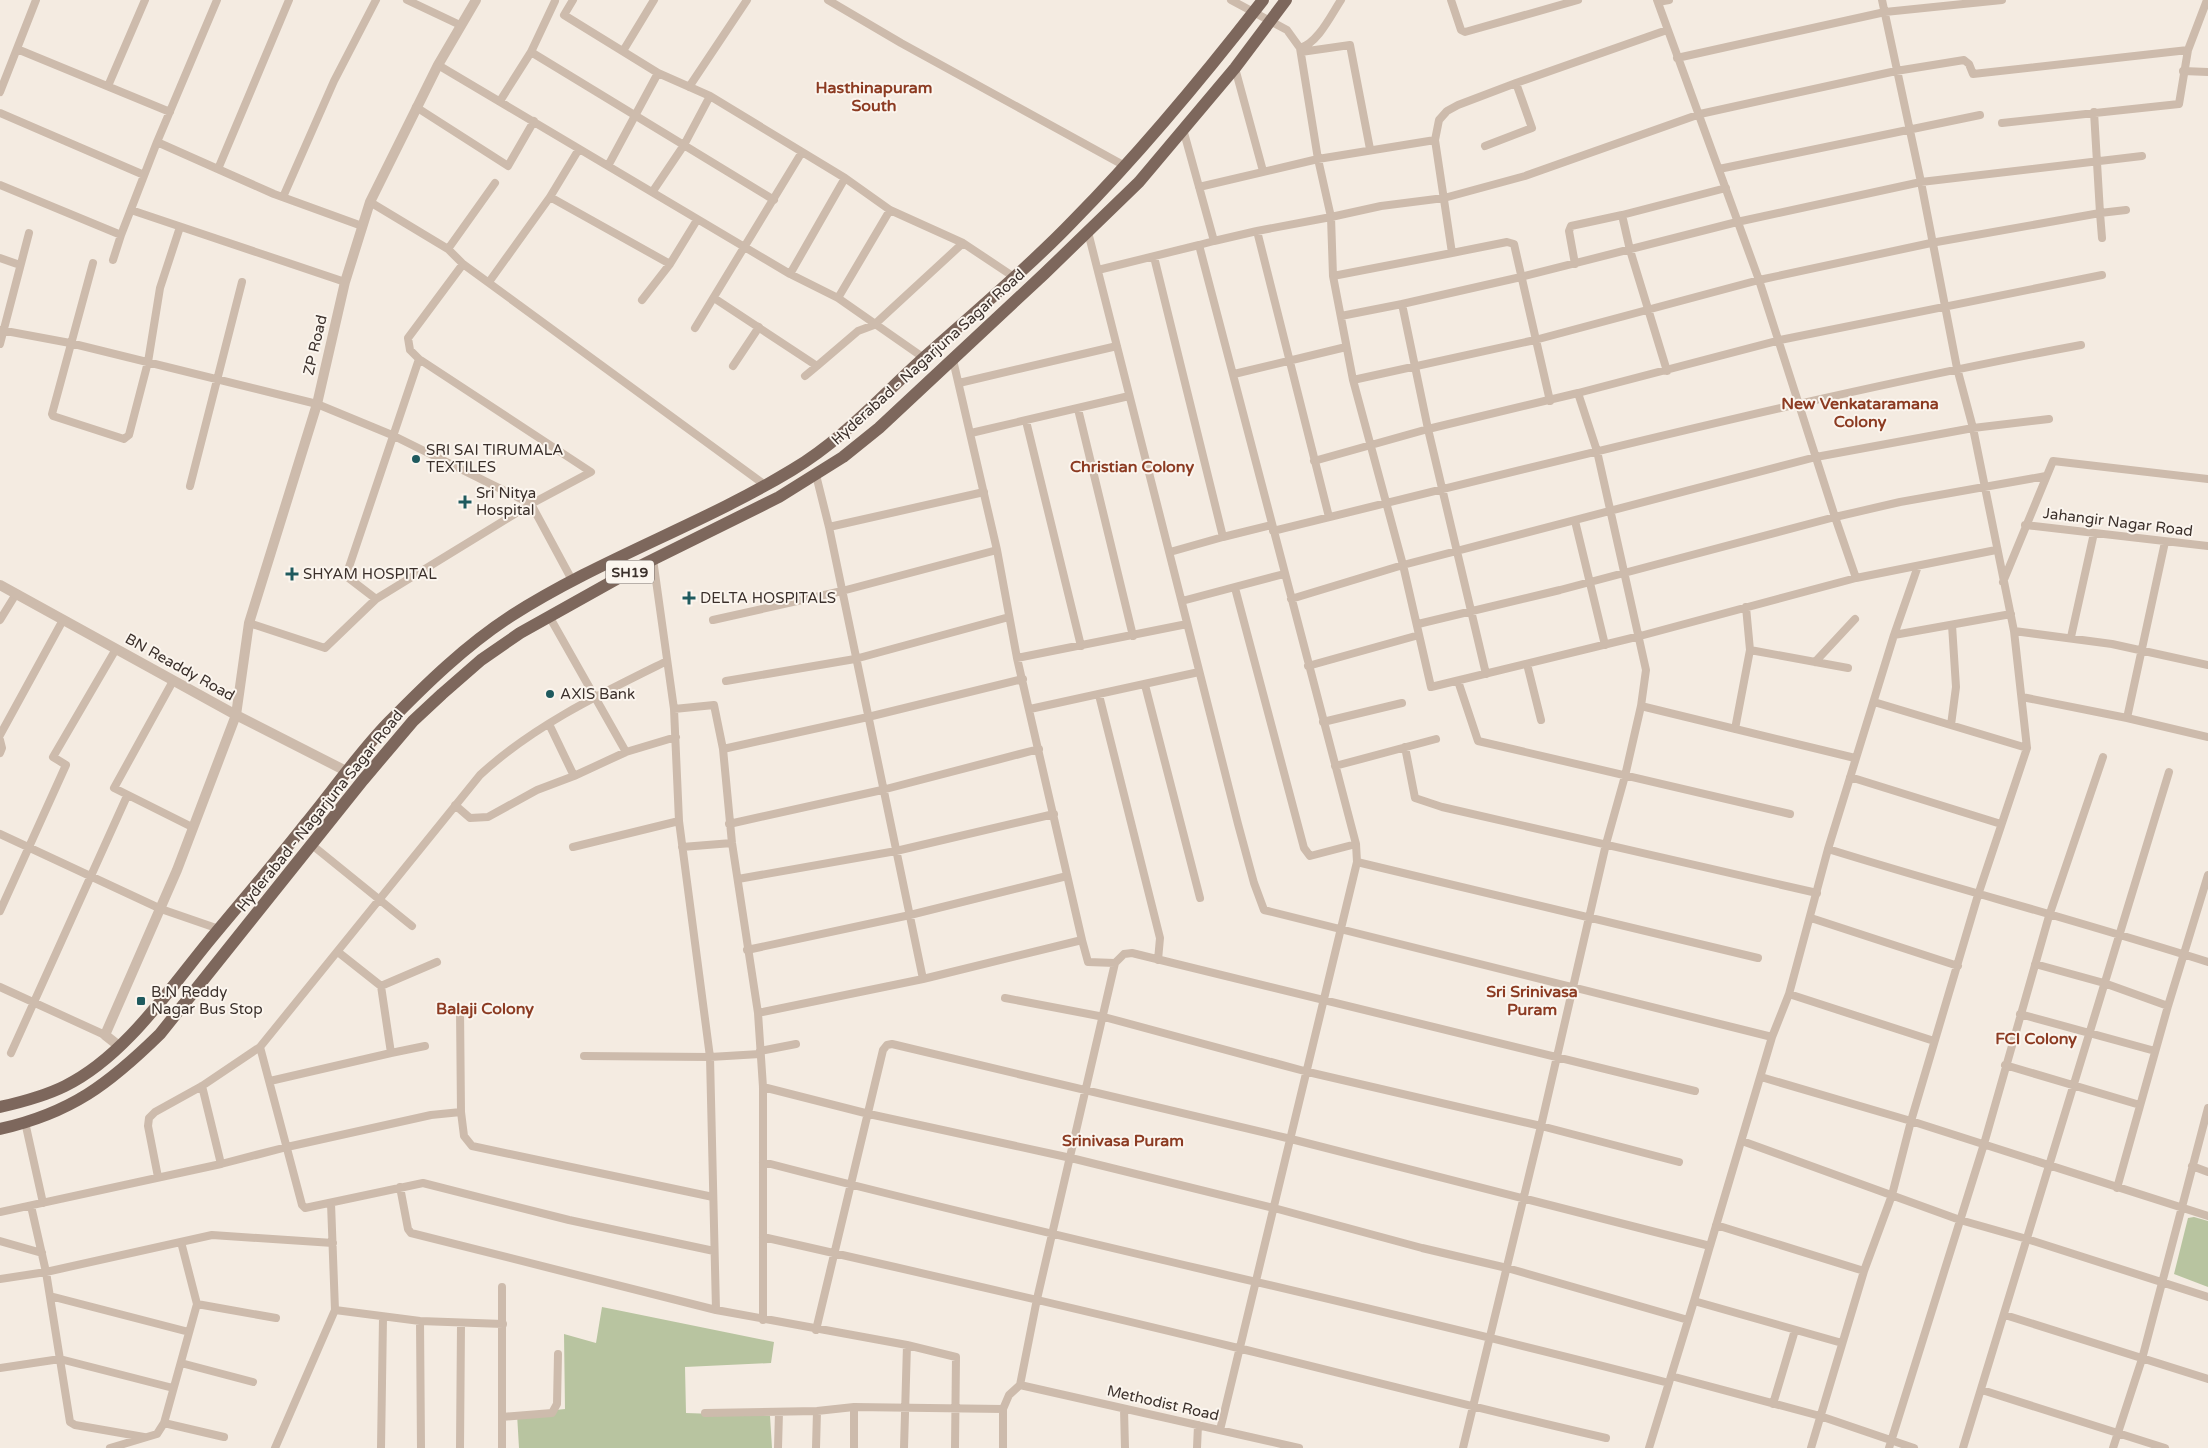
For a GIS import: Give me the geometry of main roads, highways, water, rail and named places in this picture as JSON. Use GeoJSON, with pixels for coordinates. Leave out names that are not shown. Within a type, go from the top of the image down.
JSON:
{"type":"FeatureCollection","features":[{"type":"Feature","properties":{"kind":"main road","name":"Hyderabad - Nagarjuna Sagar Road"},"geometry":{"type":"LineString","coordinates":[[0,1107],[33,1098],[68,1084],[119,1046],[145,1020],[272,867],[384,727],[431,679],[510,617],[572,580],[765,485],[834,442],[1066,229],[1126,166],[1263,0]]}},
{"type":"Feature","properties":{"kind":"main road","name":"Hyderabad - Nagarjuna Sagar Road"},"geometry":{"type":"LineString","coordinates":[[0,1129],[25,1122],[72,1104],[99,1088],[127,1066],[160,1034],[413,722],[481,660],[549,616],[653,559],[779,497],[843,457],[879,428],[1139,182],[1182,128],[1235,68],[1286,0]]}},
{"type":"Feature","properties":{"kind":"main road"},"geometry":{"type":"LineString","coordinates":[[272,867],[283,880]]}},
{"type":"Feature","properties":{"kind":"main road"},"geometry":{"type":"LineString","coordinates":[[0,1114],[20,1109],[33,1098]]}},
{"type":"Feature","properties":{"kind":"place","name":"SRI SAI TIRUMALA TEXTILES"},"geometry":{"type":"Point","coordinates":[416,459]}},
{"type":"Feature","properties":{"kind":"place","name":"Sri Nitya Hospital"},"geometry":{"type":"Point","coordinates":[465,502]}},
{"type":"Feature","properties":{"kind":"place","name":"SHYAM HOSPITAL"},"geometry":{"type":"Point","coordinates":[292,574]}},
{"type":"Feature","properties":{"kind":"place","name":"DELTA HOSPITALS"},"geometry":{"type":"Point","coordinates":[689,598]}},
{"type":"Feature","properties":{"kind":"place","name":"AXIS Bank"},"geometry":{"type":"Point","coordinates":[550,694]}},
{"type":"Feature","properties":{"kind":"place","name":"B.N Reddy Nagar Bus Stop"},"geometry":{"type":"Point","coordinates":[141,1001]}},
{"type":"Feature","properties":{"kind":"district","name":"Hasthinapuram South"},"geometry":{"type":"Point","coordinates":[874,96]}},
{"type":"Feature","properties":{"kind":"district","name":"New Venkataramana Colony"},"geometry":{"type":"Point","coordinates":[1860,412]}},
{"type":"Feature","properties":{"kind":"district","name":"Christian Colony"},"geometry":{"type":"Point","coordinates":[1132,466]}},
{"type":"Feature","properties":{"kind":"district","name":"Sri Srinivasa Puram"},"geometry":{"type":"Point","coordinates":[1532,1000]}},
{"type":"Feature","properties":{"kind":"district","name":"Balaji Colony"},"geometry":{"type":"Point","coordinates":[485,1008]}},
{"type":"Feature","properties":{"kind":"district","name":"FCI Colony"},"geometry":{"type":"Point","coordinates":[2036,1038]}},
{"type":"Feature","properties":{"kind":"district","name":"Srinivasa Puram"},"geometry":{"type":"Point","coordinates":[1123,1140]}}]}
